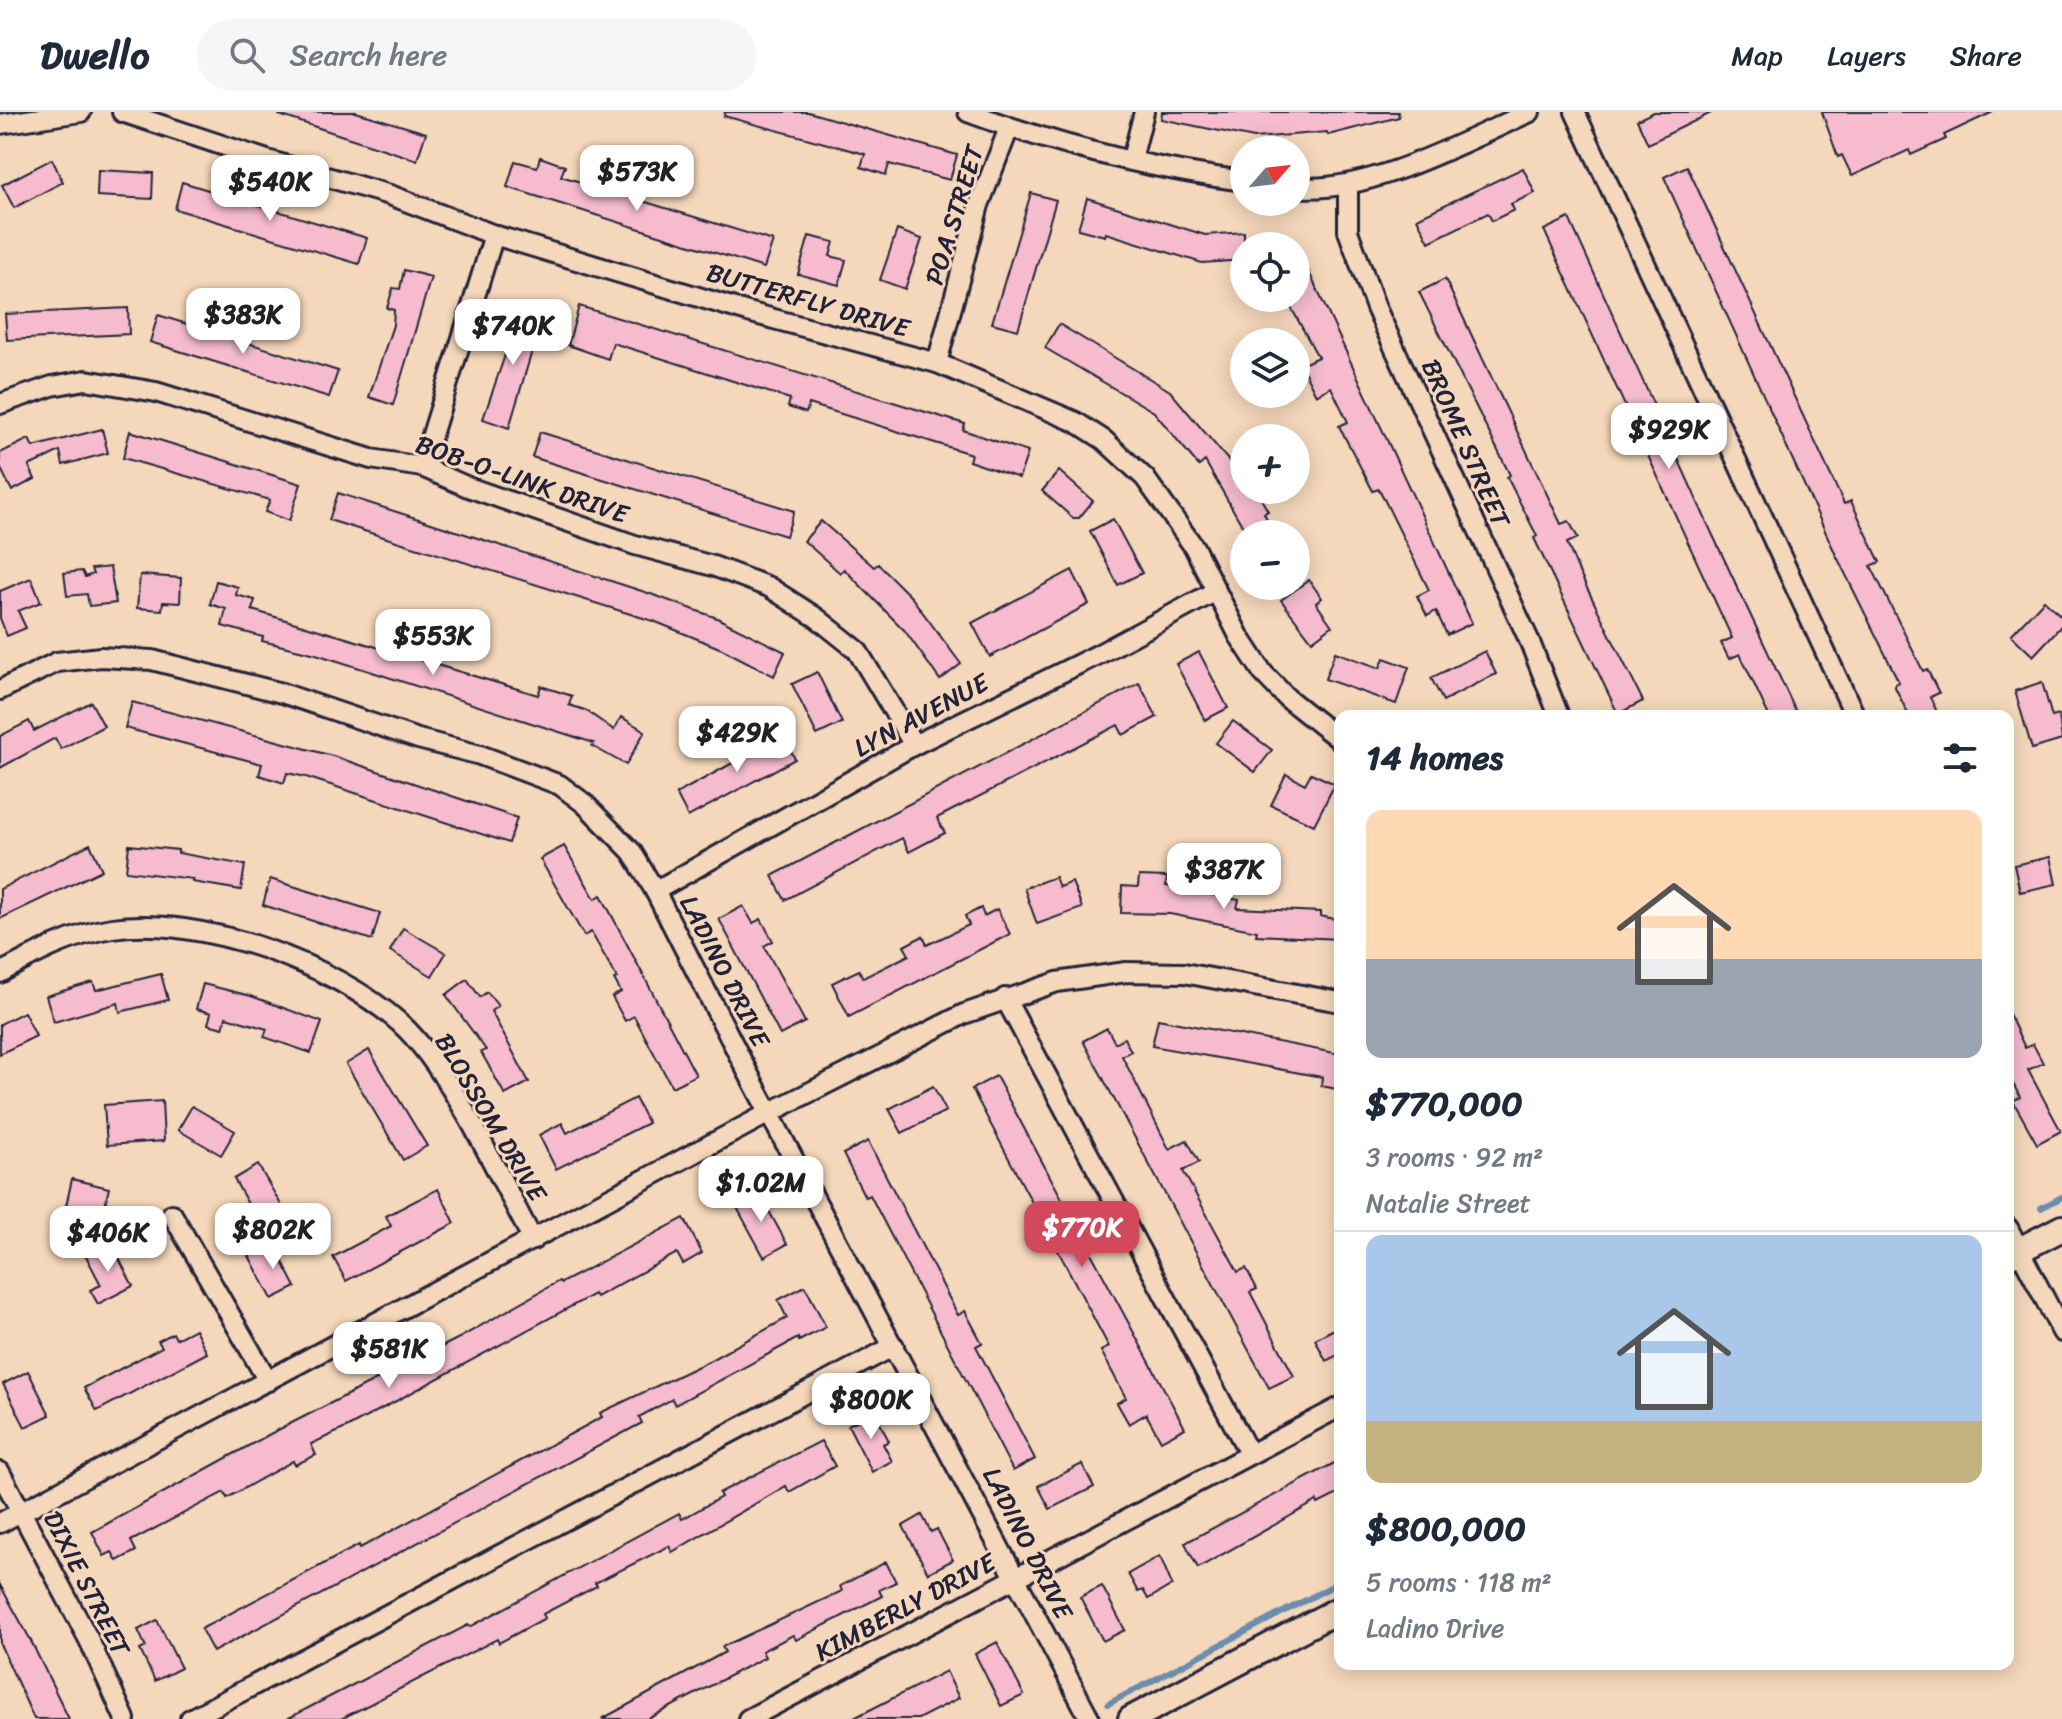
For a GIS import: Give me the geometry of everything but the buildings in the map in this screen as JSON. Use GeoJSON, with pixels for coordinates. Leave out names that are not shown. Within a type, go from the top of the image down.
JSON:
{"type":"FeatureCollection","features":[{"type":"Feature","properties":{"kind":"main road"},"geometry":{"type":"LineString","coordinates":[[2014,1253],[2062,1228]]}},
{"type":"Feature","properties":{"kind":"main road"},"geometry":{"type":"LineString","coordinates":[[1131,1719],[1334,1612]]}},
{"type":"Feature","properties":{"kind":"street"},"geometry":{"type":"LineString","coordinates":[[0,124],[81,112]]}},
{"type":"Feature","properties":{"kind":"street","name":"BUTTERFLY DRIVE"},"geometry":{"type":"LineString","coordinates":[[122,112],[390,195],[494,235],[748,312],[937,363],[1076,422],[1104,440],[1145,478],[1194,547],[1214,592],[1263,673],[1287,698],[1334,735]]}},
{"type":"Feature","properties":{"kind":"street"},"geometry":{"type":"LineString","coordinates":[[968,112],[1009,128],[1132,159],[1230,178]]}},
{"type":"Feature","properties":{"kind":"street"},"geometry":{"type":"LineString","coordinates":[[1132,159],[1144,112]]}},
{"type":"Feature","properties":{"kind":"street"},"geometry":{"type":"LineString","coordinates":[[1310,187],[1348,186],[1445,150],[1530,112]]}},
{"type":"Feature","properties":{"kind":"street"},"geometry":{"type":"LineString","coordinates":[[1575,112],[1852,710]]}},
{"type":"Feature","properties":{"kind":"street","name":"POA STREET"},"geometry":{"type":"LineString","coordinates":[[937,363],[979,205],[1009,128]]}},
{"type":"Feature","properties":{"kind":"street","name":"BROME STREET"},"geometry":{"type":"LineString","coordinates":[[1348,186],[1348,231],[1376,308],[1529,640],[1552,710]]}},
{"type":"Feature","properties":{"kind":"street"},"geometry":{"type":"LineString","coordinates":[[422,467],[494,235]]}},
{"type":"Feature","properties":{"kind":"street","name":"BOB-O-LINK DRIVE"},"geometry":{"type":"LineString","coordinates":[[0,404],[52,386],[86,380],[156,392],[371,459],[422,467],[468,487],[607,535],[713,566],[769,587],[817,618],[857,650],[914,745]]}},
{"type":"Feature","properties":{"kind":"street","name":"LYN AVENUE"},"geometry":{"type":"LineString","coordinates":[[655,891],[914,745],[1099,654],[1214,592]]}},
{"type":"Feature","properties":{"kind":"street","name":"LADINO DRIVE"},"geometry":{"type":"LineString","coordinates":[[0,690],[57,662],[101,657],[152,660],[282,693],[418,739],[480,755],[560,785],[632,852],[1090,1719]]}},
{"type":"Feature","properties":{"kind":"street","name":"BLOSSOM DRIVE"},"geometry":{"type":"LineString","coordinates":[[0,973],[84,934],[146,926],[198,932],[248,944],[332,977],[401,1024],[431,1061],[533,1240]]}},
{"type":"Feature","properties":{"kind":"street"},"geometry":{"type":"LineString","coordinates":[[0,1523],[771,1112],[964,1014],[1057,982],[1126,972],[1184,973],[1334,1001]]}},
{"type":"Feature","properties":{"kind":"street"},"geometry":{"type":"LineString","coordinates":[[1005,998],[1249,1453]]}},
{"type":"Feature","properties":{"kind":"street"},"geometry":{"type":"LineString","coordinates":[[172,1214],[268,1381]]}},
{"type":"Feature","properties":{"kind":"street"},"geometry":{"type":"LineString","coordinates":[[2014,1253],[2062,1332]]}},
{"type":"Feature","properties":{"kind":"street"},"geometry":{"type":"LineString","coordinates":[[190,1719],[894,1346]]}},
{"type":"Feature","properties":{"kind":"street","name":"KIMBERLY DRIVE"},"geometry":{"type":"LineString","coordinates":[[748,1719],[1334,1410]]}},
{"type":"Feature","properties":{"kind":"street","name":"DIXIE STREET"},"geometry":{"type":"LineString","coordinates":[[0,1472],[89,1640],[125,1719]]}},
{"type":"Feature","properties":{"kind":"waterway"},"geometry":{"type":"LineString","coordinates":[[2041,1208],[2062,1197]]}},
{"type":"Feature","properties":{"kind":"waterway"},"geometry":{"type":"LineString","coordinates":[[1108,1704],[1334,1585]]}}]}
